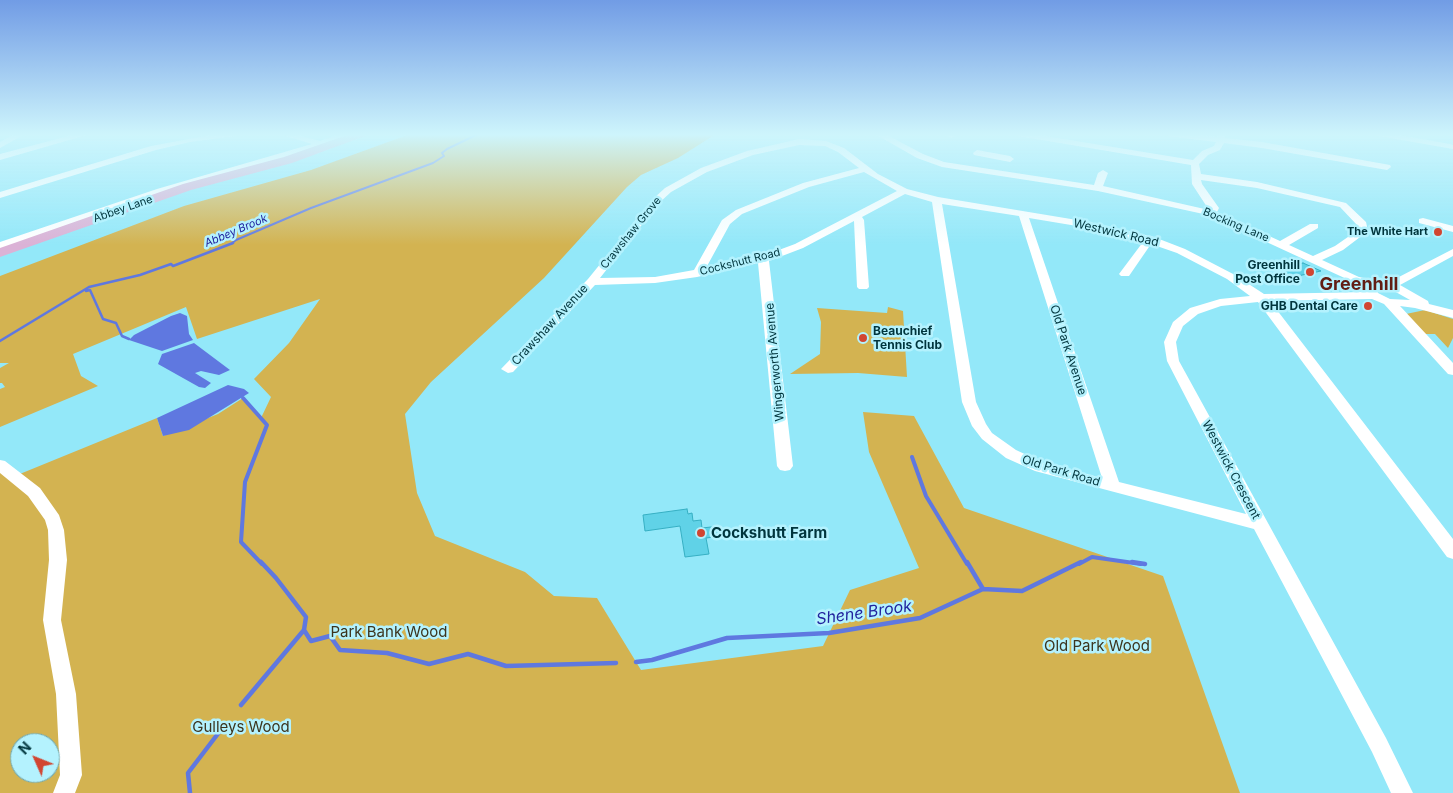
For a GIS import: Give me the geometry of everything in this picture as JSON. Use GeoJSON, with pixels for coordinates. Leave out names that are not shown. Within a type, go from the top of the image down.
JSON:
{"type":"FeatureCollection","features":[{"type":"Feature","properties":{"kind":"main road","name":"Abbey Lane"},"geometry":{"type":"LineString","coordinates":[[0,253],[187,188],[243,171]]}},
{"type":"Feature","properties":{"kind":"street"},"geometry":{"type":"LineString","coordinates":[[0,194],[77,171]]}},
{"type":"Feature","properties":{"kind":"street","name":"Abbey Lane"},"geometry":{"type":"LineString","coordinates":[[0,246],[160,191],[233,171]]}},
{"type":"Feature","properties":{"kind":"street","name":"Crawshaw Grove"},"geometry":{"type":"LineString","coordinates":[[592,280],[656,201],[668,190],[702,171]]}},
{"type":"Feature","properties":{"kind":"street"},"geometry":{"type":"LineString","coordinates":[[697,274],[726,222],[739,212],[806,185],[858,171]]}},
{"type":"Feature","properties":{"kind":"street","name":"Westwick Road"},"geometry":{"type":"LineString","coordinates":[[869,171],[883,181],[904,191],[937,200],[1110,229],[1150,239],[1216,268],[1261,298],[1453,552]]}},
{"type":"Feature","properties":{"kind":"street","name":"Bocking Lane"},"geometry":{"type":"LineString","coordinates":[[989,171],[1098,188],[1211,213],[1377,289]]}},
{"type":"Feature","properties":{"kind":"street"},"geometry":{"type":"LineString","coordinates":[[1195,171],[1202,193],[1214,208],[1211,213]]}},
{"type":"Feature","properties":{"kind":"street"},"geometry":{"type":"LineString","coordinates":[[1098,188],[1103,173]]}},
{"type":"Feature","properties":{"kind":"street"},"geometry":{"type":"LineString","coordinates":[[1195,176],[1257,185],[1342,205],[1362,224],[1363,231],[1339,248],[1313,260]]}},
{"type":"Feature","properties":{"kind":"street","name":"Cockshutt Road"},"geometry":{"type":"LineString","coordinates":[[592,280],[615,282],[655,280],[697,274],[763,258],[799,246],[904,191]]}},
{"type":"Feature","properties":{"kind":"street","name":"Old Park Road"},"geometry":{"type":"LineString","coordinates":[[937,200],[969,402],[978,426],[998,446],[1023,460],[1113,486],[1260,524]]}},
{"type":"Feature","properties":{"kind":"street","name":"Old Park Avenue"},"geometry":{"type":"LineString","coordinates":[[1023,214],[1113,486]]}},
{"type":"Feature","properties":{"kind":"street"},"geometry":{"type":"LineString","coordinates":[[855,216],[859,220],[864,287]]}},
{"type":"Feature","properties":{"kind":"street"},"geometry":{"type":"LineString","coordinates":[[1423,221],[1453,229]]}},
{"type":"Feature","properties":{"kind":"street"},"geometry":{"type":"LineString","coordinates":[[1281,245],[1314,226]]}},
{"type":"Feature","properties":{"kind":"street"},"geometry":{"type":"LineString","coordinates":[[1124,274],[1150,239]]}},
{"type":"Feature","properties":{"kind":"street"},"geometry":{"type":"LineString","coordinates":[[1377,289],[1399,282],[1453,252]]}},
{"type":"Feature","properties":{"kind":"street","name":"Wingerworth Avenue"},"geometry":{"type":"LineString","coordinates":[[763,258],[785,466]]}},
{"type":"Feature","properties":{"kind":"street","name":"Crawshaw Avenue"},"geometry":{"type":"LineString","coordinates":[[508,369],[592,280]]}},
{"type":"Feature","properties":{"kind":"street"},"geometry":{"type":"LineString","coordinates":[[1399,282],[1408,303],[1453,371]]}},
{"type":"Feature","properties":{"kind":"street"},"geometry":{"type":"LineString","coordinates":[[1377,289],[1388,302],[1408,303]]}},
{"type":"Feature","properties":{"kind":"street"},"geometry":{"type":"LineString","coordinates":[[1377,289],[1408,303],[1453,314]]}},
{"type":"Feature","properties":{"kind":"street","name":"Westwick Crescent"},"geometry":{"type":"LineString","coordinates":[[1377,289],[1220,302],[1194,311],[1177,325],[1170,342],[1173,361],[1183,381],[1379,745],[1402,793]]}},
{"type":"Feature","properties":{"kind":"street"},"geometry":{"type":"LineString","coordinates":[[0,465],[34,492],[53,519],[56,530],[58,560],[52,620],[66,694],[71,774],[64,793]]}},
{"type":"Feature","properties":{"kind":"green space"},"geometry":{"type":"Polygon","coordinates":[[[307,171],[650,171],[641,175],[627,187],[544,278],[431,382],[405,414],[417,493],[435,536],[525,572],[554,596],[597,598],[641,670],[823,646],[850,590],[919,568],[869,452],[863,412],[914,416],[964,508],[1163,576],[1240,793],[0,793],[0,471],[10,478],[157,418],[163,436],[218,414],[243,398],[261,418],[271,397],[254,379],[289,343],[320,299],[197,339],[186,307],[73,354],[81,376],[98,386],[0,427],[0,389],[5,387],[0,383],[0,368],[9,363],[0,363],[0,276],[184,206],[307,171]]]}},
{"type":"Feature","properties":{"kind":"green space","name":"Beauchief Tennis Club"},"geometry":{"type":"Polygon","coordinates":[[[888,307],[903,311],[907,377],[858,373],[790,374],[820,354],[821,322],[817,308],[887,313],[888,307]]]}},
{"type":"Feature","properties":{"kind":"green space"},"geometry":{"type":"Polygon","coordinates":[[[1425,310],[1453,319],[1453,338],[1448,348],[1435,334],[1423,334],[1406,314],[1425,310]]]}},
{"type":"Feature","properties":{"kind":"water"},"geometry":{"type":"Polygon","coordinates":[[[180,313],[187,316],[189,334],[193,340],[162,351],[129,340],[134,335],[180,313]]]}},
{"type":"Feature","properties":{"kind":"water"},"geometry":{"type":"Polygon","coordinates":[[[194,343],[230,370],[219,375],[201,371],[195,373],[211,383],[205,388],[199,387],[158,364],[162,354],[194,343]]]}},
{"type":"Feature","properties":{"kind":"water"},"geometry":{"type":"Polygon","coordinates":[[[228,385],[244,389],[249,393],[189,430],[163,436],[157,418],[228,385]]]}},
{"type":"Feature","properties":{"kind":"building"},"geometry":{"type":"Polygon","coordinates":[[[1303,263],[1321,271],[1293,277],[1278,269],[1292,264],[1303,263]]]}},
{"type":"Feature","properties":{"kind":"building","name":"Cockshutt Farm"},"geometry":{"type":"Polygon","coordinates":[[[687,509],[688,514],[692,513],[693,521],[701,520],[702,528],[720,526],[722,536],[706,538],[709,554],[685,557],[680,526],[645,531],[643,515],[687,509]]]}},
{"type":"Feature","properties":{"kind":"waterway","name":"Abbey Brook"},"geometry":{"type":"LineString","coordinates":[[232,244],[311,208],[411,171]]}},
{"type":"Feature","properties":{"kind":"waterway","name":"Abbey Brook"},"geometry":{"type":"LineString","coordinates":[[0,341],[89,287],[140,275],[171,264],[173,266],[232,244]]}},
{"type":"Feature","properties":{"kind":"waterway","name":"Shene Brook"},"geometry":{"type":"LineString","coordinates":[[86,291],[90,290],[103,319],[116,323],[122,336],[129,339]]}},
{"type":"Feature","properties":{"kind":"waterway","name":"Shene Brook"},"geometry":{"type":"LineString","coordinates":[[243,398],[267,425],[245,482],[241,542],[262,564]]}},
{"type":"Feature","properties":{"kind":"waterway"},"geometry":{"type":"LineString","coordinates":[[912,457],[926,496],[967,564]]}},
{"type":"Feature","properties":{"kind":"waterway","name":"Shene Brook"},"geometry":{"type":"LineString","coordinates":[[1079,564],[1092,557],[1141,564]]}},
{"type":"Feature","properties":{"kind":"waterway","name":"Shene Brook"},"geometry":{"type":"LineString","coordinates":[[261,562],[306,617],[304,630]]}},
{"type":"Feature","properties":{"kind":"waterway"},"geometry":{"type":"LineString","coordinates":[[967,562],[983,589]]}},
{"type":"Feature","properties":{"kind":"waterway","name":"Shene Brook"},"geometry":{"type":"LineString","coordinates":[[983,589],[1022,591],[1081,562]]}},
{"type":"Feature","properties":{"kind":"waterway","name":"Shene Brook"},"geometry":{"type":"LineString","coordinates":[[1132,562],[1145,564]]}},
{"type":"Feature","properties":{"kind":"waterway","name":"Shene Brook"},"geometry":{"type":"LineString","coordinates":[[636,662],[652,660],[727,638],[829,633],[920,618],[983,589]]}},
{"type":"Feature","properties":{"kind":"waterway","name":"Shene Brook"},"geometry":{"type":"LineString","coordinates":[[241,705],[304,630]]}},
{"type":"Feature","properties":{"kind":"waterway","name":"Shene Brook"},"geometry":{"type":"LineString","coordinates":[[304,630],[311,641],[330,636],[340,650],[387,653],[429,664],[468,654],[506,666],[616,663]]}},
{"type":"Feature","properties":{"kind":"waterway","name":"Shene Brook"},"geometry":{"type":"LineString","coordinates":[[190,793],[188,773],[220,731]]}},
{"type":"Feature","properties":{"kind":"place","name":"The White Hart"},"geometry":{"type":"Point","coordinates":[1438,232]}},
{"type":"Feature","properties":{"kind":"place","name":"Greenhill Post Office"},"geometry":{"type":"Point","coordinates":[1310,272]}},
{"type":"Feature","properties":{"kind":"place","name":"GHB Dental Care"},"geometry":{"type":"Point","coordinates":[1368,306]}},
{"type":"Feature","properties":{"kind":"place","name":"Beauchief Tennis Club"},"geometry":{"type":"Point","coordinates":[863,338]}},
{"type":"Feature","properties":{"kind":"place","name":"Cockshutt Farm"},"geometry":{"type":"Point","coordinates":[701,533]}},
{"type":"Feature","properties":{"kind":"district","name":"Greenhill"},"geometry":{"type":"Point","coordinates":[1359,285]}},
{"type":"Feature","properties":{"kind":"park label","name":"Park Bank Wood"},"geometry":{"type":"Point","coordinates":[389,632]}},
{"type":"Feature","properties":{"kind":"park label","name":"Old Park Wood"},"geometry":{"type":"Point","coordinates":[1097,646]}},
{"type":"Feature","properties":{"kind":"park label","name":"Gulleys Wood"},"geometry":{"type":"Point","coordinates":[241,727]}}]}
